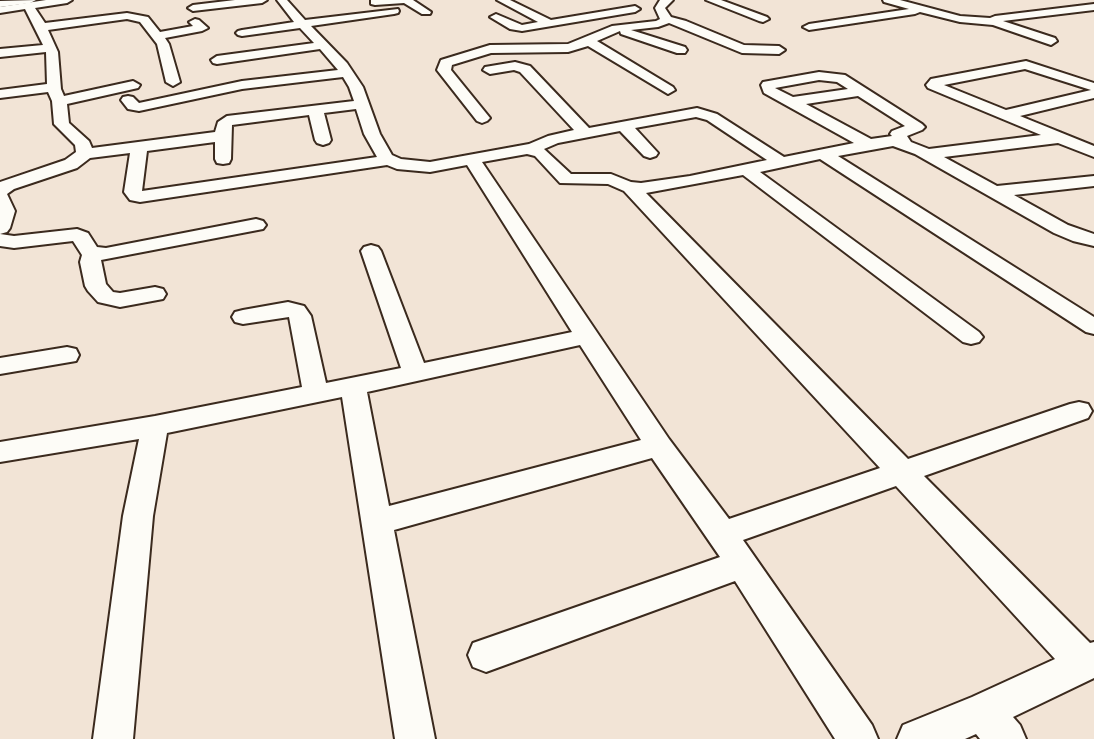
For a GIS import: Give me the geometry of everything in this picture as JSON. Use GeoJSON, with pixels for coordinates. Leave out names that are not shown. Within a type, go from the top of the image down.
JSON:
{"type":"FeatureCollection","features":[{"type":"Feature","properties":{"kind":"highway"},"geometry":{"type":"LineString","coordinates":[[0,6],[9,0]]}},
{"type":"Feature","properties":{"kind":"highway"},"geometry":{"type":"LineString","coordinates":[[0,6],[29,3]]}},
{"type":"Feature","properties":{"kind":"street"},"geometry":{"type":"LineString","coordinates":[[0,6],[50,0]]}},
{"type":"Feature","properties":{"kind":"street"},"geometry":{"type":"LineString","coordinates":[[67,0],[29,3],[49,46],[54,66],[62,124],[83,144],[85,154]]}},
{"type":"Feature","properties":{"kind":"street"},"geometry":{"type":"LineString","coordinates":[[192,8],[262,0]]}},
{"type":"Feature","properties":{"kind":"street"},"geometry":{"type":"LineString","coordinates":[[502,0],[549,23]]}},
{"type":"Feature","properties":{"kind":"street"},"geometry":{"type":"LineString","coordinates":[[623,0],[646,6]]}},
{"type":"Feature","properties":{"kind":"street"},"geometry":{"type":"LineString","coordinates":[[711,0],[763,19]]}},
{"type":"Feature","properties":{"kind":"street"},"geometry":{"type":"LineString","coordinates":[[888,0],[964,20],[986,20],[1094,7]]}},
{"type":"Feature","properties":{"kind":"street"},"geometry":{"type":"LineString","coordinates":[[242,32],[296,12],[394,4],[408,1],[426,12]]}},
{"type":"Feature","properties":{"kind":"street"},"geometry":{"type":"LineString","coordinates":[[496,17],[517,28],[664,3],[666,19]]}},
{"type":"Feature","properties":{"kind":"street"},"geometry":{"type":"LineString","coordinates":[[922,10],[940,3]]}},
{"type":"Feature","properties":{"kind":"street"},"geometry":{"type":"LineString","coordinates":[[362,4],[394,4]]}},
{"type":"Feature","properties":{"kind":"street"},"geometry":{"type":"LineString","coordinates":[[596,6],[613,13]]}},
{"type":"Feature","properties":{"kind":"street"},"geometry":{"type":"LineString","coordinates":[[809,27],[922,10],[960,8]]}},
{"type":"Feature","properties":{"kind":"street"},"geometry":{"type":"LineString","coordinates":[[296,12],[356,87],[372,134],[388,160]]}},
{"type":"Feature","properties":{"kind":"street"},"geometry":{"type":"LineString","coordinates":[[41,28],[126,16],[139,17],[146,20],[163,44],[173,82]]}},
{"type":"Feature","properties":{"kind":"street"},"geometry":{"type":"LineString","coordinates":[[482,118],[443,68],[446,63],[477,52],[497,48],[562,48],[588,42],[616,28],[655,25],[664,22],[666,19]]}},
{"type":"Feature","properties":{"kind":"street"},"geometry":{"type":"LineString","coordinates":[[666,19],[682,23],[742,49],[779,50]]}},
{"type":"Feature","properties":{"kind":"street"},"geometry":{"type":"LineString","coordinates":[[121,28],[146,20]]}},
{"type":"Feature","properties":{"kind":"street"},"geometry":{"type":"LineString","coordinates":[[986,20],[1051,41]]}},
{"type":"Feature","properties":{"kind":"street"},"geometry":{"type":"LineString","coordinates":[[616,28],[681,50]]}},
{"type":"Feature","properties":{"kind":"street"},"geometry":{"type":"LineString","coordinates":[[158,36],[192,32]]}},
{"type":"Feature","properties":{"kind":"street"},"geometry":{"type":"LineString","coordinates":[[0,53],[65,42]]}},
{"type":"Feature","properties":{"kind":"street"},"geometry":{"type":"LineString","coordinates":[[588,42],[668,90]]}},
{"type":"Feature","properties":{"kind":"street"},"geometry":{"type":"LineString","coordinates":[[459,44],[477,52]]}},
{"type":"Feature","properties":{"kind":"street"},"geometry":{"type":"LineString","coordinates":[[217,60],[323,45]]}},
{"type":"Feature","properties":{"kind":"street"},"geometry":{"type":"LineString","coordinates":[[1094,87],[1026,65],[933,83],[935,86],[1094,152]]}},
{"type":"Feature","properties":{"kind":"street"},"geometry":{"type":"LineString","coordinates":[[490,70],[515,66],[525,69],[586,134]]}},
{"type":"Feature","properties":{"kind":"street"},"geometry":{"type":"LineString","coordinates":[[128,100],[133,106],[138,107],[237,85],[346,73]]}},
{"type":"Feature","properties":{"kind":"street"},"geometry":{"type":"LineString","coordinates":[[870,145],[769,90],[768,85],[829,76],[840,78],[917,126],[898,134],[905,144]]}},
{"type":"Feature","properties":{"kind":"street"},"geometry":{"type":"LineString","coordinates":[[0,94],[57,94],[133,85]]}},
{"type":"Feature","properties":{"kind":"street"},"geometry":{"type":"LineString","coordinates":[[237,85],[237,104]]}},
{"type":"Feature","properties":{"kind":"street"},"geometry":{"type":"LineString","coordinates":[[792,102],[861,90]]}},
{"type":"Feature","properties":{"kind":"street"},"geometry":{"type":"LineString","coordinates":[[1004,114],[1094,94]]}},
{"type":"Feature","properties":{"kind":"street"},"geometry":{"type":"LineString","coordinates":[[223,159],[223,125],[230,121],[362,104]]}},
{"type":"Feature","properties":{"kind":"street"},"geometry":{"type":"LineString","coordinates":[[316,110],[323,140]]}},
{"type":"Feature","properties":{"kind":"street"},"geometry":{"type":"LineString","coordinates":[[532,149],[547,141],[623,125],[702,113],[712,117],[782,163]]}},
{"type":"Feature","properties":{"kind":"street"},"geometry":{"type":"LineString","coordinates":[[623,125],[650,153]]}},
{"type":"Feature","properties":{"kind":"street"},"geometry":{"type":"LineString","coordinates":[[0,228],[6,211],[2,189],[71,164],[85,154],[223,136]]}},
{"type":"Feature","properties":{"kind":"street"},"geometry":{"type":"LineString","coordinates":[[927,154],[1061,138]]}},
{"type":"Feature","properties":{"kind":"street"},"geometry":{"type":"LineString","coordinates":[[139,147],[133,192],[136,196],[140,197],[388,160],[400,165],[420,167],[519,149],[532,149],[540,153],[566,179],[611,179],[630,187],[641,188],[690,181],[892,141],[905,144],[927,154],[1061,229],[1091,241]]}},
{"type":"Feature","properties":{"kind":"street"},"geometry":{"type":"LineString","coordinates":[[824,155],[1094,328]]}},
{"type":"Feature","properties":{"kind":"street"},"geometry":{"type":"LineString","coordinates":[[471,159],[659,446],[722,534],[858,739]]}},
{"type":"Feature","properties":{"kind":"street"},"geometry":{"type":"LineString","coordinates":[[747,170],[971,337]]}},
{"type":"Feature","properties":{"kind":"street"},"geometry":{"type":"LineString","coordinates":[[994,192],[1094,181]]}},
{"type":"Feature","properties":{"kind":"street"},"geometry":{"type":"LineString","coordinates":[[630,187],[904,473],[1089,661],[995,726],[917,739]]}},
{"type":"Feature","properties":{"kind":"street"},"geometry":{"type":"LineString","coordinates":[[0,240],[14,242],[77,235],[81,237],[87,248],[93,253],[106,254],[256,225]]}},
{"type":"Feature","properties":{"kind":"street"},"geometry":{"type":"LineString","coordinates":[[371,251],[415,373]]}},
{"type":"Feature","properties":{"kind":"street"},"geometry":{"type":"LineString","coordinates":[[93,253],[89,259],[96,286],[106,297],[120,300],[155,294]]}},
{"type":"Feature","properties":{"kind":"street"},"geometry":{"type":"LineString","coordinates":[[243,317],[288,309],[296,311],[300,316],[316,394]]}},
{"type":"Feature","properties":{"kind":"street"},"geometry":{"type":"LineString","coordinates":[[0,452],[155,426],[588,336]]}},
{"type":"Feature","properties":{"kind":"street"},"geometry":{"type":"LineString","coordinates":[[0,366],[67,355]]}},
{"type":"Feature","properties":{"kind":"street"},"geometry":{"type":"LineString","coordinates":[[354,386],[415,739]]}},
{"type":"Feature","properties":{"kind":"street"},"geometry":{"type":"LineString","coordinates":[[722,534],[904,473],[1079,411]]}},
{"type":"Feature","properties":{"kind":"street"},"geometry":{"type":"LineString","coordinates":[[113,739],[138,516],[155,426]]}},
{"type":"Feature","properties":{"kind":"street"},"geometry":{"type":"LineString","coordinates":[[376,522],[659,446]]}},
{"type":"Feature","properties":{"kind":"street"},"geometry":{"type":"LineString","coordinates":[[486,655],[741,564]]}}]}
